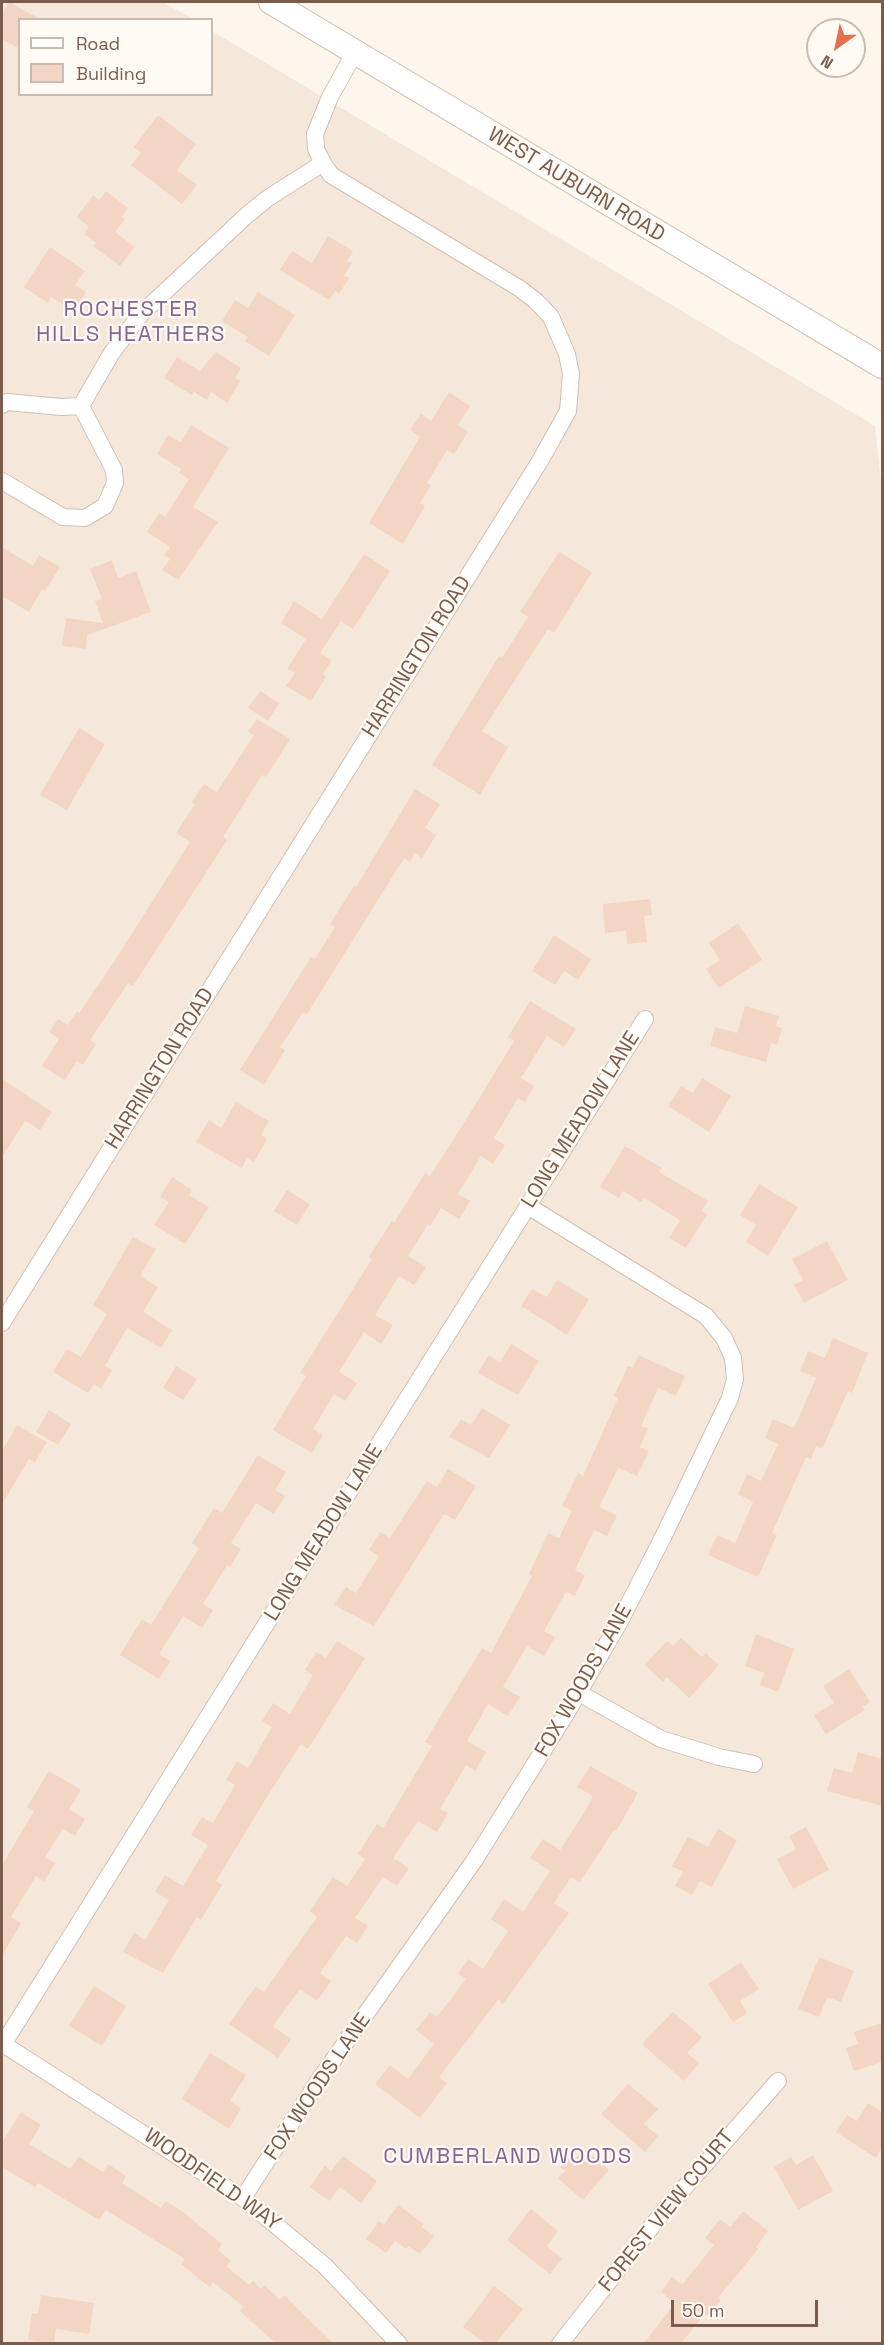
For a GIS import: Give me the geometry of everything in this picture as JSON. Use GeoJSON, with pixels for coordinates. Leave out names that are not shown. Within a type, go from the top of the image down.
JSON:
{"type":"FeatureCollection","features":[{"type":"Feature","properties":{"kind":"main road","name":"WEST AUBURN ROAD"},"geometry":{"type":"LineString","coordinates":[[271,2],[880,365]]}},
{"type":"Feature","properties":{"kind":"street"},"geometry":{"type":"LineString","coordinates":[[81,406],[111,354],[140,315],[261,203],[323,163],[316,149],[315,134],[330,97],[355,52]]}},
{"type":"Feature","properties":{"kind":"street","name":"HARRINGTON ROAD"},"geometry":{"type":"LineString","coordinates":[[2,1323],[540,461],[567,411],[572,374],[567,354],[551,317],[536,301],[509,282],[331,175],[323,163]]}},
{"type":"Feature","properties":{"kind":"street"},"geometry":{"type":"LineString","coordinates":[[2,405],[7,402],[61,407],[81,406]]}},
{"type":"Feature","properties":{"kind":"street"},"geometry":{"type":"LineString","coordinates":[[2,481],[63,517],[85,518],[105,506],[115,483],[114,470],[81,406]]}},
{"type":"Feature","properties":{"kind":"street","name":"LONG MEADOW LANE"},"geometry":{"type":"LineString","coordinates":[[2,2045],[645,1018]]}},
{"type":"Feature","properties":{"kind":"street","name":"FOX WOODS LANE"},"geometry":{"type":"LineString","coordinates":[[243,2198],[317,2083],[474,1861],[579,1694],[663,1537],[730,1398],[735,1378],[733,1358],[724,1338],[706,1316],[528,1206]]}},
{"type":"Feature","properties":{"kind":"street"},"geometry":{"type":"LineString","coordinates":[[579,1694],[661,1739],[720,1757],[754,1764]]}},
{"type":"Feature","properties":{"kind":"street","name":"WOODFIELD WAY"},"geometry":{"type":"LineString","coordinates":[[2,2045],[243,2198],[325,2266],[399,2343]]}},
{"type":"Feature","properties":{"kind":"street","name":"FOREST VIEW COURT"},"geometry":{"type":"LineString","coordinates":[[560,2343],[663,2212],[778,2081]]}},
{"type":"Feature","properties":{"kind":"shaded area","name":"CUMBERLAND WOODS"},"geometry":{"type":"Polygon","coordinates":[[[2,2],[163,2],[191,18],[18,18],[18,96],[213,96],[213,32],[875,426],[882,491],[882,2343],[2,2344],[2,2]]]}},
{"type":"Feature","properties":{"kind":"building"},"geometry":{"type":"Polygon","coordinates":[[[9,2],[38,18],[18,18],[18,48],[2,39],[2,15],[9,2]]]}},
{"type":"Feature","properties":{"kind":"building"},"geometry":{"type":"Polygon","coordinates":[[[158,115],[196,144],[177,170],[197,185],[182,204],[131,165],[141,153],[134,147],[158,115]]]}},
{"type":"Feature","properties":{"kind":"building"},"geometry":{"type":"Polygon","coordinates":[[[106,191],[128,208],[121,217],[125,219],[115,232],[135,247],[120,266],[93,246],[96,243],[84,234],[89,227],[77,217],[93,195],[99,200],[106,191]]]}},
{"type":"Feature","properties":{"kind":"building"},"geometry":{"type":"Polygon","coordinates":[[[328,236],[353,251],[347,261],[352,263],[344,276],[349,278],[339,294],[335,291],[329,300],[280,270],[292,251],[312,263],[328,236]]]}},
{"type":"Feature","properties":{"kind":"building"},"geometry":{"type":"Polygon","coordinates":[[[50,247],[85,271],[75,285],[86,292],[73,311],[51,297],[48,303],[24,287],[50,247]]]}},
{"type":"Feature","properties":{"kind":"building"},"geometry":{"type":"Polygon","coordinates":[[[258,292],[295,315],[269,356],[245,341],[248,337],[222,321],[235,300],[248,308],[258,292]]]}},
{"type":"Feature","properties":{"kind":"building"},"geometry":{"type":"Polygon","coordinates":[[[216,352],[241,368],[235,378],[240,381],[227,403],[211,392],[207,400],[194,392],[192,395],[164,378],[177,357],[200,371],[216,352]]]}},
{"type":"Feature","properties":{"kind":"building"},"geometry":{"type":"Polygon","coordinates":[[[449,392],[470,406],[458,425],[468,432],[454,454],[447,450],[427,483],[431,485],[420,503],[425,506],[403,544],[369,523],[420,437],[410,430],[421,414],[431,421],[449,392]]]}},
{"type":"Feature","properties":{"kind":"building"},"geometry":{"type":"Polygon","coordinates":[[[191,425],[229,448],[193,507],[218,522],[178,580],[162,570],[170,559],[164,556],[170,547],[147,532],[159,513],[165,517],[189,479],[179,473],[181,469],[157,454],[168,435],[181,442],[191,425]]]}},
{"type":"Feature","properties":{"kind":"building"},"geometry":{"type":"Polygon","coordinates":[[[2,547],[33,566],[39,555],[60,567],[45,591],[42,589],[29,612],[2,596],[2,547]]]}},
{"type":"Feature","properties":{"kind":"building"},"geometry":{"type":"Polygon","coordinates":[[[559,552],[592,572],[554,633],[548,629],[482,731],[508,747],[480,795],[432,765],[499,656],[502,658],[528,617],[520,612],[559,552]]]}},
{"type":"Feature","properties":{"kind":"building"},"geometry":{"type":"Polygon","coordinates":[[[364,554],[390,571],[353,629],[341,621],[320,653],[332,660],[323,674],[326,677],[311,701],[286,686],[295,673],[287,669],[306,639],[281,623],[294,601],[322,619],[364,554]]]}},
{"type":"Feature","properties":{"kind":"building"},"geometry":{"type":"Polygon","coordinates":[[[112,560],[118,578],[136,571],[151,612],[87,635],[86,649],[62,646],[66,618],[103,623],[95,601],[102,599],[90,569],[112,560]]]}},
{"type":"Feature","properties":{"kind":"building"},"geometry":{"type":"Polygon","coordinates":[[[260,691],[279,703],[268,721],[248,708],[260,691]]]}},
{"type":"Feature","properties":{"kind":"building"},"geometry":{"type":"Polygon","coordinates":[[[257,719],[290,739],[266,777],[262,775],[223,837],[227,840],[133,986],[128,983],[90,1040],[96,1044],[83,1065],[77,1061],[65,1080],[42,1066],[59,1039],[49,1032],[58,1019],[68,1025],[112,965],[190,842],[176,833],[195,804],[192,802],[204,784],[217,792],[254,735],[248,732],[257,719]]]}},
{"type":"Feature","properties":{"kind":"building"},"geometry":{"type":"Polygon","coordinates":[[[79,728],[105,744],[67,810],[40,795],[79,728]]]}},
{"type":"Feature","properties":{"kind":"building"},"geometry":{"type":"Polygon","coordinates":[[[415,789],[440,804],[425,828],[436,835],[422,858],[415,853],[410,862],[404,858],[307,1014],[303,1012],[280,1047],[285,1050],[264,1085],[240,1070],[311,957],[315,959],[335,927],[330,924],[354,886],[356,887],[415,789]]]}},
{"type":"Feature","properties":{"kind":"building"},"geometry":{"type":"Polygon","coordinates":[[[650,899],[652,915],[644,916],[647,942],[627,944],[626,931],[605,933],[603,904],[650,899]]]}},
{"type":"Feature","properties":{"kind":"building"},"geometry":{"type":"Polygon","coordinates":[[[738,923],[762,960],[719,988],[706,969],[720,960],[709,943],[738,923]]]}},
{"type":"Feature","properties":{"kind":"building"},"geometry":{"type":"Polygon","coordinates":[[[554,935],[591,959],[578,980],[564,971],[555,985],[532,971],[554,935]]]}},
{"type":"Feature","properties":{"kind":"building"},"geometry":{"type":"Polygon","coordinates":[[[530,1001],[576,1029],[564,1047],[547,1036],[521,1078],[534,1086],[525,1102],[518,1098],[494,1138],[505,1145],[493,1164],[481,1156],[458,1194],[470,1201],[459,1219],[441,1208],[408,1256],[426,1267],[414,1285],[399,1276],[375,1315],[393,1325],[381,1344],[364,1332],[339,1372],[357,1383],[345,1401],[334,1394],[313,1429],[323,1435],[312,1453],[273,1430],[306,1376],[300,1373],[372,1259],[369,1257],[392,1221],[394,1223],[425,1173],[430,1176],[469,1115],[514,1041],[508,1037],[530,1001]]]}},
{"type":"Feature","properties":{"kind":"building"},"geometry":{"type":"Polygon","coordinates":[[[745,1006],[779,1016],[776,1026],[782,1028],[777,1045],[771,1043],[766,1062],[710,1046],[715,1027],[737,1033],[745,1006]]]}},
{"type":"Feature","properties":{"kind":"building"},"geometry":{"type":"Polygon","coordinates":[[[702,1078],[731,1096],[709,1132],[668,1106],[681,1086],[693,1093],[702,1078]]]}},
{"type":"Feature","properties":{"kind":"building"},"geometry":{"type":"Polygon","coordinates":[[[2,1079],[52,1112],[40,1130],[25,1121],[2,1157],[2,1079]]]}},
{"type":"Feature","properties":{"kind":"building"},"geometry":{"type":"Polygon","coordinates":[[[236,1102],[269,1121],[261,1135],[267,1139],[254,1162],[247,1158],[242,1168],[196,1142],[209,1120],[221,1128],[236,1102]]]}},
{"type":"Feature","properties":{"kind":"building"},"geometry":{"type":"Polygon","coordinates":[[[625,1146],[662,1168],[659,1172],[708,1201],[702,1211],[707,1214],[686,1248],[669,1238],[680,1220],[644,1198],[641,1202],[623,1191],[619,1198],[600,1187],[625,1146]]]}},
{"type":"Feature","properties":{"kind":"building"},"geometry":{"type":"Polygon","coordinates":[[[172,1177],[192,1190],[189,1195],[209,1207],[185,1244],[154,1225],[169,1202],[160,1197],[172,1177]]]}},
{"type":"Feature","properties":{"kind":"building"},"geometry":{"type":"Polygon","coordinates":[[[759,1184],[798,1207],[768,1256],[746,1242],[756,1225],[740,1215],[759,1184]]]}},
{"type":"Feature","properties":{"kind":"building"},"geometry":{"type":"Polygon","coordinates":[[[287,1190],[310,1204],[297,1225],[274,1211],[287,1190]]]}},
{"type":"Feature","properties":{"kind":"building"},"geometry":{"type":"Polygon","coordinates":[[[133,1237],[156,1249],[140,1276],[158,1287],[143,1312],[172,1330],[161,1348],[127,1328],[105,1366],[112,1370],[101,1389],[94,1384],[88,1393],[53,1372],[67,1349],[81,1357],[107,1314],[93,1305],[133,1237]]]}},
{"type":"Feature","properties":{"kind":"building"},"geometry":{"type":"Polygon","coordinates":[[[827,1241],[848,1280],[804,1303],[794,1285],[803,1280],[792,1259],[827,1241]]]}},
{"type":"Feature","properties":{"kind":"building"},"geometry":{"type":"Polygon","coordinates":[[[557,1280],[589,1299],[567,1335],[521,1306],[532,1289],[547,1297],[557,1280]]]}},
{"type":"Feature","properties":{"kind":"building"},"geometry":{"type":"Polygon","coordinates":[[[833,1338],[868,1353],[852,1393],[848,1391],[822,1449],[816,1446],[811,1459],[806,1457],[772,1533],[777,1535],[758,1577],[708,1555],[717,1535],[735,1543],[753,1502],[738,1494],[747,1474],[761,1481],[778,1444],[765,1438],[773,1419],[794,1428],[816,1378],[800,1371],[808,1351],[825,1358],[833,1338]]]}},
{"type":"Feature","properties":{"kind":"building"},"geometry":{"type":"Polygon","coordinates":[[[511,1344],[539,1361],[518,1395],[478,1373],[489,1355],[500,1362],[511,1344]]]}},
{"type":"Feature","properties":{"kind":"building"},"geometry":{"type":"Polygon","coordinates":[[[638,1355],[685,1376],[676,1396],[658,1388],[641,1426],[648,1428],[640,1447],[649,1451],[637,1476],[618,1468],[599,1507],[617,1515],[607,1536],[594,1530],[575,1570],[585,1575],[575,1596],[566,1592],[544,1631],[555,1637],[544,1656],[527,1646],[503,1687],[520,1697],[508,1716],[488,1704],[467,1741],[486,1752],[475,1771],[466,1765],[440,1809],[448,1813],[437,1832],[418,1821],[393,1858],[409,1868],[397,1886],[383,1877],[355,1918],[368,1926],[357,1943],[346,1936],[320,1973],[331,1981],[317,2001],[300,1989],[273,2026],[291,2039],[278,2058],[229,2024],[256,1986],[264,1992],[317,1917],[310,1911],[333,1877],[347,1886],[365,1859],[358,1854],[377,1824],[383,1828],[432,1746],[425,1742],[482,1648],[491,1653],[532,1576],[529,1574],[548,1533],[559,1538],[572,1511],[562,1506],[578,1473],[583,1476],[618,1398],[614,1396],[628,1366],[633,1368],[638,1355]]]}},
{"type":"Feature","properties":{"kind":"building"},"geometry":{"type":"Polygon","coordinates":[[[176,1366],[197,1379],[183,1400],[163,1388],[176,1366]]]}},
{"type":"Feature","properties":{"kind":"building"},"geometry":{"type":"Polygon","coordinates":[[[482,1408],[510,1425],[489,1458],[449,1437],[461,1419],[471,1425],[482,1408]]]}},
{"type":"Feature","properties":{"kind":"building"},"geometry":{"type":"Polygon","coordinates":[[[49,1410],[71,1424],[58,1445],[36,1432],[49,1410]]]}},
{"type":"Feature","properties":{"kind":"building"},"geometry":{"type":"Polygon","coordinates":[[[17,1425],[47,1442],[35,1462],[29,1459],[2,1504],[2,1451],[17,1425]]]}},
{"type":"Feature","properties":{"kind":"building"},"geometry":{"type":"Polygon","coordinates":[[[258,1455],[286,1472],[275,1490],[285,1496],[274,1514],[256,1503],[231,1543],[241,1549],[230,1567],[227,1565],[203,1604],[213,1610],[202,1628],[183,1616],[159,1654],[170,1661],[159,1679],[120,1655],[142,1619],[151,1625],[199,1548],[192,1543],[214,1508],[222,1513],[258,1455]]]}},
{"type":"Feature","properties":{"kind":"building"},"geometry":{"type":"Polygon","coordinates":[[[448,1469],[476,1486],[455,1520],[444,1514],[374,1626],[334,1605],[346,1587],[356,1593],[379,1556],[369,1550],[380,1532],[390,1538],[427,1481],[437,1487],[448,1469]]]}},
{"type":"Feature","properties":{"kind":"building"},"geometry":{"type":"Polygon","coordinates":[[[756,1634],[794,1649],[778,1692],[760,1685],[764,1673],[745,1666],[756,1634]]]}},
{"type":"Feature","properties":{"kind":"building"},"geometry":{"type":"Polygon","coordinates":[[[681,1638],[702,1657],[706,1653],[719,1665],[689,1698],[667,1677],[663,1682],[645,1665],[667,1641],[673,1646],[681,1638]]]}},
{"type":"Feature","properties":{"kind":"building"},"geometry":{"type":"Polygon","coordinates":[[[337,1641],[365,1658],[308,1749],[301,1744],[265,1800],[216,1881],[222,1885],[201,1920],[197,1917],[163,1973],[123,1952],[134,1933],[145,1940],[169,1900],[155,1892],[165,1875],[183,1886],[208,1845],[191,1835],[202,1817],[213,1823],[235,1785],[226,1780],[237,1761],[248,1768],[272,1727],[262,1721],[273,1703],[290,1714],[313,1675],[305,1670],[316,1652],[326,1658],[337,1641]]]}},
{"type":"Feature","properties":{"kind":"building"},"geometry":{"type":"Polygon","coordinates":[[[849,1669],[870,1702],[862,1707],[865,1710],[826,1734],[814,1715],[834,1703],[823,1686],[849,1669]]]}},
{"type":"Feature","properties":{"kind":"building"},"geometry":{"type":"Polygon","coordinates":[[[858,1752],[882,1759],[882,1806],[827,1791],[834,1768],[852,1773],[858,1752]]]}},
{"type":"Feature","properties":{"kind":"building"},"geometry":{"type":"Polygon","coordinates":[[[590,1766],[638,1793],[616,1831],[614,1830],[580,1882],[571,1877],[554,1903],[569,1913],[503,2004],[498,2000],[439,2077],[447,2083],[420,2118],[375,2084],[390,2065],[408,2079],[434,2044],[416,2030],[430,2012],[437,2017],[466,1979],[458,1974],[468,1959],[483,1969],[508,1931],[491,1919],[504,1899],[523,1912],[550,1871],[530,1858],[543,1839],[560,1850],[593,1796],[577,1787],[590,1766]]]}},
{"type":"Feature","properties":{"kind":"building"},"geometry":{"type":"Polygon","coordinates":[[[49,1771],[81,1790],[69,1809],[85,1819],[75,1836],[63,1829],[45,1857],[55,1863],[44,1882],[36,1876],[11,1917],[21,1923],[2,1956],[2,1865],[34,1811],[27,1807],[49,1771]]]}},
{"type":"Feature","properties":{"kind":"building"},"geometry":{"type":"Polygon","coordinates":[[[806,1827],[829,1870],[793,1889],[777,1859],[796,1849],[789,1836],[806,1827]]]}},
{"type":"Feature","properties":{"kind":"building"},"geometry":{"type":"Polygon","coordinates":[[[718,1829],[737,1840],[712,1887],[700,1881],[692,1895],[675,1886],[683,1872],[672,1866],[688,1837],[708,1847],[718,1829]]]}},
{"type":"Feature","properties":{"kind":"building"},"geometry":{"type":"Polygon","coordinates":[[[819,1957],[854,1971],[841,2002],[827,1997],[819,2017],[798,2009],[819,1957]]]}},
{"type":"Feature","properties":{"kind":"building"},"geometry":{"type":"Polygon","coordinates":[[[741,1962],[759,1989],[740,2001],[747,2013],[733,2022],[708,1984],[741,1962]]]}},
{"type":"Feature","properties":{"kind":"building"},"geometry":{"type":"Polygon","coordinates":[[[94,1986],[126,2006],[102,2046],[69,2026],[94,1986]]]}},
{"type":"Feature","properties":{"kind":"building"},"geometry":{"type":"Polygon","coordinates":[[[673,2012],[702,2037],[687,2053],[699,2063],[684,2081],[642,2044],[673,2012]]]}},
{"type":"Feature","properties":{"kind":"building"},"geometry":{"type":"Polygon","coordinates":[[[882,2023],[882,2062],[854,2071],[846,2048],[858,2044],[854,2032],[882,2023]]]}},
{"type":"Feature","properties":{"kind":"building"},"geometry":{"type":"Polygon","coordinates":[[[210,2053],[246,2075],[230,2101],[241,2108],[229,2129],[182,2099],[210,2053]]]}},
{"type":"Feature","properties":{"kind":"building"},"geometry":{"type":"Polygon","coordinates":[[[628,2084],[658,2109],[644,2124],[658,2136],[645,2152],[601,2114],[628,2084]]]}},
{"type":"Feature","properties":{"kind":"building"},"geometry":{"type":"Polygon","coordinates":[[[868,2103],[882,2112],[882,2148],[876,2158],[836,2132],[847,2115],[857,2121],[868,2103]]]}},
{"type":"Feature","properties":{"kind":"building"},"geometry":{"type":"Polygon","coordinates":[[[21,2112],[41,2125],[29,2144],[70,2169],[79,2157],[103,2172],[108,2164],[126,2176],[122,2183],[161,2208],[166,2201],[183,2212],[222,2244],[218,2250],[231,2261],[226,2266],[249,2285],[253,2281],[261,2289],[264,2285],[280,2300],[284,2295],[333,2343],[275,2343],[240,2311],[244,2307],[213,2282],[209,2287],[181,2264],[185,2259],[106,2210],[99,2220],[38,2183],[35,2187],[2,2167],[2,2143],[21,2112]]]}},
{"type":"Feature","properties":{"kind":"building"},"geometry":{"type":"Polygon","coordinates":[[[584,2149],[609,2170],[583,2200],[558,2178],[565,2171],[560,2167],[571,2155],[575,2159],[584,2149]]]}},
{"type":"Feature","properties":{"kind":"building"},"geometry":{"type":"Polygon","coordinates":[[[813,2155],[833,2191],[798,2210],[774,2167],[791,2157],[796,2165],[813,2155]]]}},
{"type":"Feature","properties":{"kind":"building"},"geometry":{"type":"Polygon","coordinates":[[[343,2156],[377,2181],[361,2203],[340,2187],[329,2201],[310,2187],[325,2166],[331,2171],[343,2156]]]}},
{"type":"Feature","properties":{"kind":"building"},"geometry":{"type":"Polygon","coordinates":[[[398,2205],[424,2224],[422,2227],[434,2236],[420,2254],[408,2246],[406,2249],[395,2241],[386,2253],[366,2239],[379,2221],[384,2225],[398,2205]]]}},
{"type":"Feature","properties":{"kind":"building"},"geometry":{"type":"Polygon","coordinates":[[[531,2209],[558,2231],[547,2246],[562,2259],[550,2274],[507,2240],[531,2209]]]}},
{"type":"Feature","properties":{"kind":"building"},"geometry":{"type":"Polygon","coordinates":[[[743,2211],[768,2231],[756,2247],[758,2249],[718,2298],[721,2300],[709,2316],[705,2314],[681,2343],[644,2343],[675,2303],[661,2292],[672,2277],[682,2285],[714,2245],[705,2238],[720,2219],[730,2227],[743,2211]]]}},
{"type":"Feature","properties":{"kind":"building"},"geometry":{"type":"Polygon","coordinates":[[[494,2286],[523,2309],[496,2343],[484,2343],[463,2327],[494,2286]]]}},
{"type":"Feature","properties":{"kind":"building"},"geometry":{"type":"Polygon","coordinates":[[[41,2295],[94,2303],[89,2334],[56,2329],[54,2343],[28,2340],[32,2313],[38,2314],[41,2295]]]}},
{"type":"Feature","properties":{"kind":"district","name":"ROCHESTER HILLS HEATHERS"},"geometry":{"type":"Point","coordinates":[131,322]}},
{"type":"Feature","properties":{"kind":"district","name":"CUMBERLAND WOODS"},"geometry":{"type":"Point","coordinates":[508,2157]}}]}
